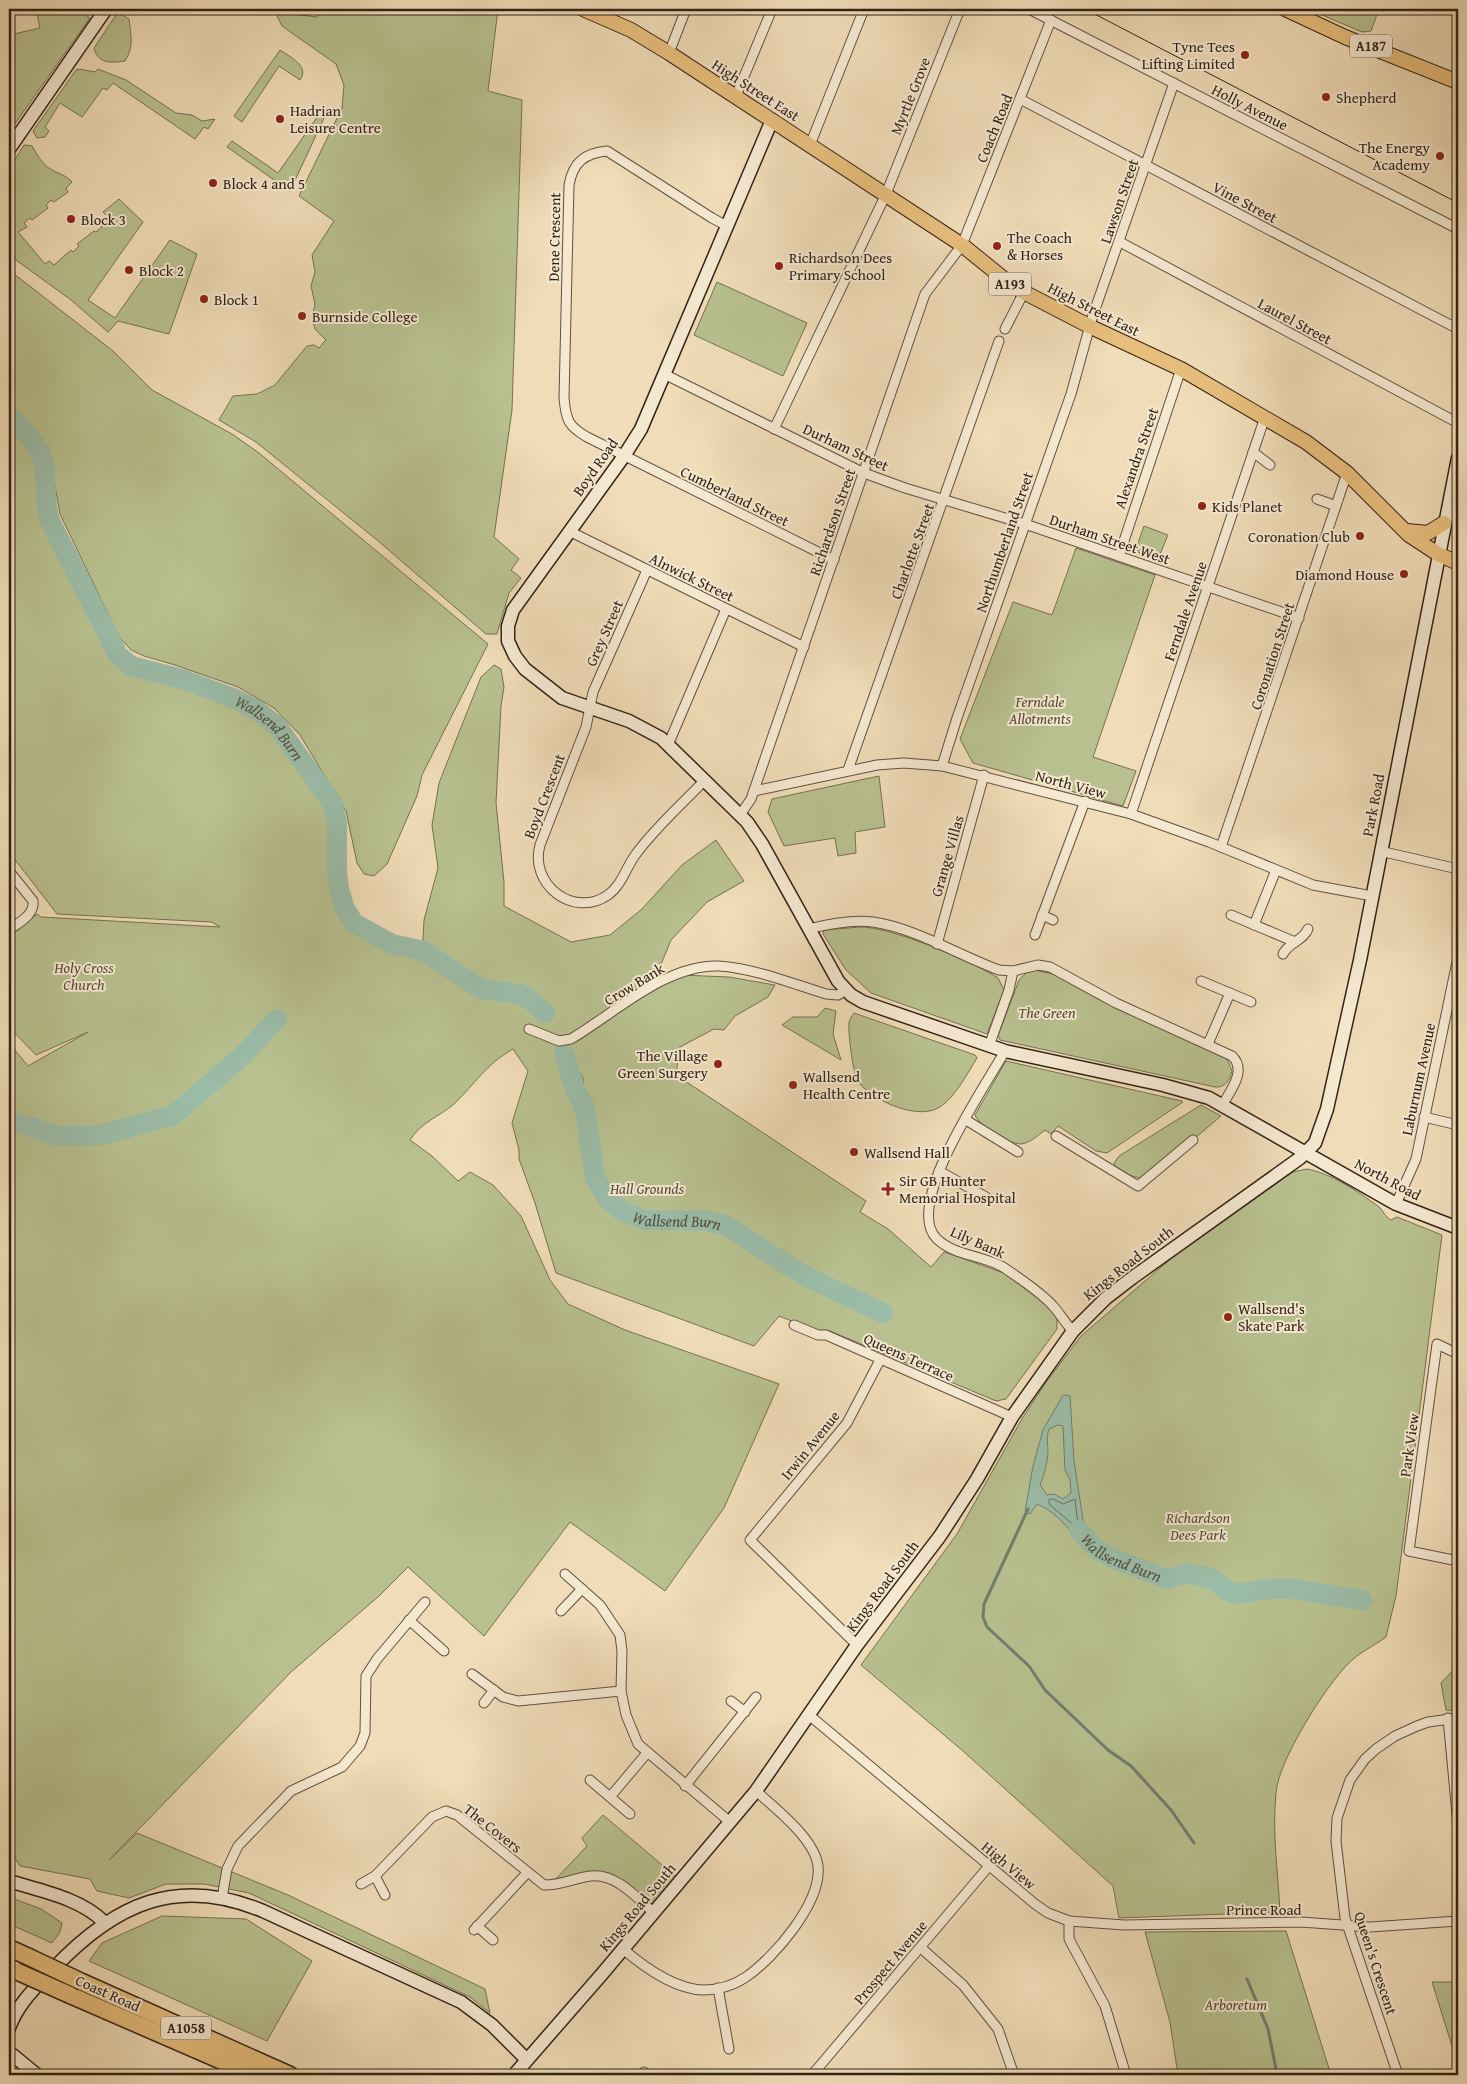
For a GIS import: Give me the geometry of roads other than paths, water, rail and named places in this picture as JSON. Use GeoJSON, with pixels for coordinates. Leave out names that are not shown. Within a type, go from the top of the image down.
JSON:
{"type":"FeatureCollection","features":[{"type":"Feature","properties":{"kind":"highway","name":"Coast Road"},"geometry":{"type":"LineString","coordinates":[[9,1948],[290,2075]]}},
{"type":"Feature","properties":{"kind":"highway","name":"Coast Road"},"geometry":{"type":"LineString","coordinates":[[12,1970],[254,2075]]}},
{"type":"Feature","properties":{"kind":"main road","name":"High Street East"},"geometry":{"type":"LineString","coordinates":[[583,9],[631,30],[669,52],[962,245],[1014,287],[1090,327],[1181,369],[1306,442],[1347,473],[1404,530],[1438,554],[1458,563]]}},
{"type":"Feature","properties":{"kind":"main road","name":"A187"},"geometry":{"type":"LineString","coordinates":[[1285,9],[1345,37],[1458,82]]}},
{"type":"Feature","properties":{"kind":"main road"},"geometry":{"type":"LineString","coordinates":[[1404,530],[1428,533],[1444,523]]}},
{"type":"Feature","properties":{"kind":"street"},"geometry":{"type":"LineString","coordinates":[[9,149],[106,9]]}},
{"type":"Feature","properties":{"kind":"street"},"geometry":{"type":"LineString","coordinates":[[669,52],[686,9]]}},
{"type":"Feature","properties":{"kind":"street"},"geometry":{"type":"LineString","coordinates":[[736,96],[772,9]]}},
{"type":"Feature","properties":{"kind":"street"},"geometry":{"type":"LineString","coordinates":[[810,145],[864,9]]}},
{"type":"Feature","properties":{"kind":"street","name":"Myrtle Grove"},"geometry":{"type":"LineString","coordinates":[[774,428],[886,194],[960,9]]}},
{"type":"Feature","properties":{"kind":"street","name":"Holly Avenue"},"geometry":{"type":"LineString","coordinates":[[1029,9],[1458,229]]}},
{"type":"Feature","properties":{"kind":"street","name":"Coach Road"},"geometry":{"type":"LineString","coordinates":[[962,245],[1051,20]]}},
{"type":"Feature","properties":{"kind":"street","name":"Lawson Street"},"geometry":{"type":"LineString","coordinates":[[1090,327],[1174,83]]}},
{"type":"Feature","properties":{"kind":"street","name":"Vine Street"},"geometry":{"type":"LineString","coordinates":[[1020,99],[1458,329]]}},
{"type":"Feature","properties":{"kind":"street","name":"Boyd Road"},"geometry":{"type":"LineString","coordinates":[[772,120],[641,428],[624,456],[517,601],[508,626],[508,640],[520,663],[533,676],[562,698],[629,721],[652,732],[668,744],[740,815],[762,844],[808,929]]}},
{"type":"Feature","properties":{"kind":"street","name":"Dene Crescent"},"geometry":{"type":"LineString","coordinates":[[624,456],[572,428],[565,416],[569,184],[571,173],[577,163],[586,155],[607,150],[727,226]]}},
{"type":"Feature","properties":{"kind":"street","name":"Laurel Street"},"geometry":{"type":"LineString","coordinates":[[1120,242],[1458,423]]}},
{"type":"Feature","properties":{"kind":"street","name":"Richardson Street"},"geometry":{"type":"LineString","coordinates":[[740,815],[749,804],[754,791],[929,288],[962,245]]}},
{"type":"Feature","properties":{"kind":"street"},"geometry":{"type":"LineString","coordinates":[[1006,329],[1024,292]]}},
{"type":"Feature","properties":{"kind":"street","name":"Northumberland Street"},"geometry":{"type":"LineString","coordinates":[[942,766],[1071,394],[1090,327]]}},
{"type":"Feature","properties":{"kind":"street","name":"Charlotte Street"},"geometry":{"type":"LineString","coordinates":[[848,770],[945,500],[999,341]]}},
{"type":"Feature","properties":{"kind":"street","name":"Alexandra Street"},"geometry":{"type":"LineString","coordinates":[[1119,556],[1181,369]]}},
{"type":"Feature","properties":{"kind":"street","name":"Durham Street"},"geometry":{"type":"LineString","coordinates":[[664,374],[864,473],[1025,524]]}},
{"type":"Feature","properties":{"kind":"street","name":"Ferndale Avenue"},"geometry":{"type":"LineString","coordinates":[[1131,814],[1265,417]]}},
{"type":"Feature","properties":{"kind":"street"},"geometry":{"type":"LineString","coordinates":[[1253,452],[1270,464]]}},
{"type":"Feature","properties":{"kind":"street","name":"Cumberland Street"},"geometry":{"type":"LineString","coordinates":[[624,456],[834,560]]}},
{"type":"Feature","properties":{"kind":"street","name":"Park Road"},"geometry":{"type":"LineString","coordinates":[[1306,1153],[1319,1137],[1327,1109],[1372,896],[1458,458]]}},
{"type":"Feature","properties":{"kind":"street","name":"Coronation Street"},"geometry":{"type":"LineString","coordinates":[[1221,847],[1347,473]]}},
{"type":"Feature","properties":{"kind":"street"},"geometry":{"type":"LineString","coordinates":[[1317,499],[1336,506]]}},
{"type":"Feature","properties":{"kind":"street","name":"Durham Street West"},"geometry":{"type":"LineString","coordinates":[[1025,524],[1299,618]]}},
{"type":"Feature","properties":{"kind":"street","name":"Alnwick Street"},"geometry":{"type":"LineString","coordinates":[[569,531],[804,647]]}},
{"type":"Feature","properties":{"kind":"street","name":"Grey Street"},"geometry":{"type":"LineString","coordinates":[[590,709],[593,692],[647,570]]}},
{"type":"Feature","properties":{"kind":"street"},"geometry":{"type":"LineString","coordinates":[[668,744],[726,609]]}},
{"type":"Feature","properties":{"kind":"street","name":"Boyd Crescent"},"geometry":{"type":"LineString","coordinates":[[590,709],[586,726],[538,851],[539,871],[546,884],[557,895],[570,901],[585,903],[600,900],[612,892],[635,854],[704,781]]}},
{"type":"Feature","properties":{"kind":"street","name":"North View"},"geometry":{"type":"LineString","coordinates":[[754,791],[848,770],[904,763],[942,766],[984,775],[1131,814],[1221,847],[1313,885],[1372,896]]}},
{"type":"Feature","properties":{"kind":"street","name":"Grange Villas"},"geometry":{"type":"LineString","coordinates":[[937,944],[984,775]]}},
{"type":"Feature","properties":{"kind":"street"},"geometry":{"type":"LineString","coordinates":[[1035,935],[1085,801]]}},
{"type":"Feature","properties":{"kind":"street"},"geometry":{"type":"LineString","coordinates":[[1380,852],[1458,869]]}},
{"type":"Feature","properties":{"kind":"street"},"geometry":{"type":"LineString","coordinates":[[1254,925],[1276,870]]}},
{"type":"Feature","properties":{"kind":"street"},"geometry":{"type":"LineString","coordinates":[[9,871],[34,901],[34,907],[30,913],[9,930]]}},
{"type":"Feature","properties":{"kind":"street"},"geometry":{"type":"LineString","coordinates":[[1042,915],[1053,920]]}},
{"type":"Feature","properties":{"kind":"street"},"geometry":{"type":"LineString","coordinates":[[1231,915],[1295,942]]}},
{"type":"Feature","properties":{"kind":"street"},"geometry":{"type":"LineString","coordinates":[[873,922],[906,931],[937,944],[999,970],[1013,971],[1031,966],[1050,967],[1104,997],[1232,1056],[1239,1066],[1238,1074],[1223,1104],[1184,1089],[1005,1051],[873,1007],[846,990],[838,981],[808,929],[829,925],[873,922]]}},
{"type":"Feature","properties":{"kind":"street"},"geometry":{"type":"LineString","coordinates":[[1283,954],[1286,948],[1305,935],[1308,929]]}},
{"type":"Feature","properties":{"kind":"street","name":"Laburnum Avenue"},"geometry":{"type":"LineString","coordinates":[[1396,1204],[1416,1159],[1458,956]]}},
{"type":"Feature","properties":{"kind":"street","name":"Crow Bank"},"geometry":{"type":"LineString","coordinates":[[529,1029],[559,1041],[571,1039],[665,979],[707,966],[736,969],[826,994],[838,995],[846,990]]}},
{"type":"Feature","properties":{"kind":"street"},"geometry":{"type":"LineString","coordinates":[[989,1046],[1009,990],[1013,971]]}},
{"type":"Feature","properties":{"kind":"street"},"geometry":{"type":"LineString","coordinates":[[1201,981],[1251,1002]]}},
{"type":"Feature","properties":{"kind":"street"},"geometry":{"type":"LineString","coordinates":[[1208,1044],[1230,993]]}},
{"type":"Feature","properties":{"kind":"street","name":"Lily Bank"},"geometry":{"type":"LineString","coordinates":[[1005,1051],[939,1170],[933,1184],[927,1213],[928,1224],[933,1234],[950,1248],[1004,1268],[1050,1302],[1073,1330]]}},
{"type":"Feature","properties":{"kind":"street","name":"North Road"},"geometry":{"type":"LineString","coordinates":[[1223,1104],[1396,1204],[1458,1228]]}},
{"type":"Feature","properties":{"kind":"street"},"geometry":{"type":"LineString","coordinates":[[1424,1117],[1458,1125]]}},
{"type":"Feature","properties":{"kind":"street"},"geometry":{"type":"LineString","coordinates":[[966,1120],[1018,1152]]}},
{"type":"Feature","properties":{"kind":"street"},"geometry":{"type":"LineString","coordinates":[[1056,1136],[1138,1186],[1193,1140]]}},
{"type":"Feature","properties":{"kind":"street","name":"Kings Road South"},"geometry":{"type":"LineString","coordinates":[[514,2075],[756,1791],[857,1645],[940,1536],[977,1479],[1012,1417],[1073,1330],[1106,1298],[1132,1278],[1306,1153]]}},
{"type":"Feature","properties":{"kind":"street"},"geometry":{"type":"LineString","coordinates":[[939,1170],[986,1196]]}},
{"type":"Feature","properties":{"kind":"street","name":"Queens Terrace"},"geometry":{"type":"LineString","coordinates":[[794,1326],[826,1335],[1012,1417]]}},
{"type":"Feature","properties":{"kind":"street","name":"Park View"},"geometry":{"type":"LineString","coordinates":[[1458,1354],[1437,1344],[1409,1551],[1458,1561]]}},
{"type":"Feature","properties":{"kind":"street","name":"Irwin Avenue"},"geometry":{"type":"LineString","coordinates":[[857,1645],[750,1540],[847,1423],[880,1360]]}},
{"type":"Feature","properties":{"kind":"street"},"geometry":{"type":"LineString","coordinates":[[565,1574],[600,1605],[620,1635],[622,1651],[621,1691],[626,1715],[638,1744],[685,1786],[730,1822]]}},
{"type":"Feature","properties":{"kind":"street"},"geometry":{"type":"LineString","coordinates":[[561,1612],[582,1589]]}},
{"type":"Feature","properties":{"kind":"street"},"geometry":{"type":"LineString","coordinates":[[222,1898],[227,1869],[238,1846],[291,1791],[342,1767],[360,1746],[365,1733],[366,1676],[425,1602]]}},
{"type":"Feature","properties":{"kind":"street"},"geometry":{"type":"LineString","coordinates":[[409,1620],[444,1651]]}},
{"type":"Feature","properties":{"kind":"street"},"geometry":{"type":"LineString","coordinates":[[472,1674],[503,1697],[518,1701],[621,1691]]}},
{"type":"Feature","properties":{"kind":"street"},"geometry":{"type":"LineString","coordinates":[[484,1704],[494,1690]]}},
{"type":"Feature","properties":{"kind":"street"},"geometry":{"type":"LineString","coordinates":[[685,1786],[756,1697]]}},
{"type":"Feature","properties":{"kind":"street"},"geometry":{"type":"LineString","coordinates":[[731,1701],[745,1712]]}},
{"type":"Feature","properties":{"kind":"street","name":"High View"},"geometry":{"type":"LineString","coordinates":[[809,1716],[1041,1909],[1069,1921]]}},
{"type":"Feature","properties":{"kind":"street"},"geometry":{"type":"LineString","coordinates":[[1448,1718],[1458,1825]]}},
{"type":"Feature","properties":{"kind":"street","name":"Queen's Crescent"},"geometry":{"type":"LineString","coordinates":[[1398,2075],[1348,1926],[1344,1910],[1336,1829],[1340,1806],[1350,1780],[1365,1759],[1385,1742],[1417,1726],[1448,1718],[1458,1718]]}},
{"type":"Feature","properties":{"kind":"street"},"geometry":{"type":"LineString","coordinates":[[610,1797],[647,1753]]}},
{"type":"Feature","properties":{"kind":"street"},"geometry":{"type":"LineString","coordinates":[[590,1780],[630,1814]]}},
{"type":"Feature","properties":{"kind":"street"},"geometry":{"type":"LineString","coordinates":[[623,1949],[654,1972],[688,1988],[703,1990],[718,1988],[746,1977],[766,1960],[805,1913],[813,1897],[818,1865],[812,1850],[789,1821],[756,1791]]}},
{"type":"Feature","properties":{"kind":"street","name":"The Covers"},"geometry":{"type":"LineString","coordinates":[[361,1884],[375,1876],[432,1816],[446,1811],[457,1815],[544,1885],[565,1884],[591,1876],[605,1877],[620,1884],[654,1913]]}},
{"type":"Feature","properties":{"kind":"street","name":"Prospect Avenue"},"geometry":{"type":"LineString","coordinates":[[812,2075],[989,1866]]}},
{"type":"Feature","properties":{"kind":"street","name":"The Covers"},"geometry":{"type":"LineString","coordinates":[[493,1940],[476,1928],[527,1873]]}},
{"type":"Feature","properties":{"kind":"street"},"geometry":{"type":"LineString","coordinates":[[375,1876],[385,1895]]}},
{"type":"Feature","properties":{"kind":"street"},"geometry":{"type":"LineString","coordinates":[[9,1881],[77,1903],[94,1912],[104,1922]]}},
{"type":"Feature","properties":{"kind":"street"},"geometry":{"type":"LineString","coordinates":[[9,2028],[14,2006],[76,1945],[104,1922],[131,1909],[164,1898],[191,1896],[222,1898],[263,1911],[461,2002],[492,2026],[526,2059]]}},
{"type":"Feature","properties":{"kind":"street","name":"Prince Road"},"geometry":{"type":"LineString","coordinates":[[1069,1921],[1089,1924],[1124,1925],[1301,1922],[1370,1927],[1458,1920]]}},
{"type":"Feature","properties":{"kind":"street"},"geometry":{"type":"LineString","coordinates":[[1069,1921],[1069,1939],[1105,2006],[1126,2075]]}},
{"type":"Feature","properties":{"kind":"street"},"geometry":{"type":"LineString","coordinates":[[921,1948],[963,1985],[998,2029],[1014,2075]]}},
{"type":"Feature","properties":{"kind":"street"},"geometry":{"type":"LineString","coordinates":[[718,1988],[729,2049]]}},
{"type":"Feature","properties":{"kind":"street"},"geometry":{"type":"LineString","coordinates":[[9,2052],[37,2075]]}},
{"type":"Feature","properties":{"kind":"water"},"geometry":{"type":"Polygon","coordinates":[[[568,1052],[583,1078],[585,1108],[576,1102],[573,1104],[570,1100],[571,1095],[565,1083],[560,1055],[568,1052]]]}},
{"type":"Feature","properties":{"kind":"water"},"geometry":{"type":"Polygon","coordinates":[[[1063,1395],[1070,1396],[1074,1461],[1084,1527],[1097,1550],[1094,1551],[1086,1546],[1060,1519],[1045,1508],[1037,1504],[1030,1514],[1025,1512],[1033,1466],[1043,1430],[1063,1395]],[[1058,1425],[1049,1429],[1047,1461],[1040,1485],[1047,1495],[1054,1494],[1063,1499],[1071,1493],[1070,1479],[1065,1470],[1063,1426],[1058,1425]]]}},
{"type":"Feature","properties":{"kind":"waterway","name":"Wallsend Burn"},"geometry":{"type":"LineString","coordinates":[[9,416],[31,439],[39,452],[44,466],[50,521],[118,655],[131,666],[182,679],[233,698],[255,709],[277,726],[333,804],[337,823],[339,889],[345,909],[354,923],[392,944],[424,951],[481,989],[519,994],[528,998],[545,1013]]}},
{"type":"Feature","properties":{"kind":"waterway"},"geometry":{"type":"LineString","coordinates":[[9,1120],[57,1136],[101,1135],[174,1115],[242,1056],[277,1019]]}},
{"type":"Feature","properties":{"kind":"waterway","name":"Wallsend Burn"},"geometry":{"type":"LineString","coordinates":[[564,1053],[575,1089],[585,1108],[595,1178],[608,1200],[622,1211],[645,1220],[708,1221],[727,1226],[803,1275],[883,1313]]}},
{"type":"Feature","properties":{"kind":"waterway"},"geometry":{"type":"LineString","coordinates":[[1028,1509],[984,1604],[983,1617],[987,1627],[1029,1666],[1045,1690],[1108,1750],[1131,1766],[1171,1810],[1194,1843]]}},
{"type":"Feature","properties":{"kind":"waterway","name":"Wallsend Burn"},"geometry":{"type":"LineString","coordinates":[[1079,1530],[1097,1550],[1114,1559],[1167,1579],[1188,1573],[1213,1579],[1226,1590],[1236,1594],[1271,1589],[1293,1589],[1362,1600]]}},
{"type":"Feature","properties":{"kind":"waterway"},"geometry":{"type":"LineString","coordinates":[[1247,1979],[1268,2029],[1276,2069],[1280,2075]]}},
{"type":"Feature","properties":{"kind":"tram line"},"geometry":{"type":"LineString","coordinates":[[1085,9],[1458,203]]}},
{"type":"Feature","properties":{"kind":"place","name":"Tyne Tees Lifting Limited"},"geometry":{"type":"Point","coordinates":[1245,55]}},
{"type":"Feature","properties":{"kind":"place","name":"Shepherd"},"geometry":{"type":"Point","coordinates":[1326,97]}},
{"type":"Feature","properties":{"kind":"place","name":"Hadrian Leisure Centre"},"geometry":{"type":"Point","coordinates":[280,119]}},
{"type":"Feature","properties":{"kind":"place","name":"The Energy Academy"},"geometry":{"type":"Point","coordinates":[1440,156]}},
{"type":"Feature","properties":{"kind":"place","name":"Block 4 and 5"},"geometry":{"type":"Point","coordinates":[213,183]}},
{"type":"Feature","properties":{"kind":"place","name":"Block 3"},"geometry":{"type":"Point","coordinates":[71,219]}},
{"type":"Feature","properties":{"kind":"place","name":"The Coach & Horses"},"geometry":{"type":"Point","coordinates":[997,246]}},
{"type":"Feature","properties":{"kind":"place","name":"Richardson Dees Primary School"},"geometry":{"type":"Point","coordinates":[779,266]}},
{"type":"Feature","properties":{"kind":"place","name":"Block 2"},"geometry":{"type":"Point","coordinates":[129,270]}},
{"type":"Feature","properties":{"kind":"place","name":"Block 1"},"geometry":{"type":"Point","coordinates":[204,299]}},
{"type":"Feature","properties":{"kind":"place","name":"Burnside College"},"geometry":{"type":"Point","coordinates":[302,316]}},
{"type":"Feature","properties":{"kind":"place","name":"Kids Planet"},"geometry":{"type":"Point","coordinates":[1202,506]}},
{"type":"Feature","properties":{"kind":"place","name":"Coronation Club"},"geometry":{"type":"Point","coordinates":[1360,536]}},
{"type":"Feature","properties":{"kind":"place","name":"Diamond House"},"geometry":{"type":"Point","coordinates":[1404,574]}},
{"type":"Feature","properties":{"kind":"place","name":"The Village Green Surgery"},"geometry":{"type":"Point","coordinates":[718,1064]}},
{"type":"Feature","properties":{"kind":"place","name":"Wallsend Health Centre"},"geometry":{"type":"Point","coordinates":[793,1085]}},
{"type":"Feature","properties":{"kind":"place","name":"Wallsend Hall"},"geometry":{"type":"Point","coordinates":[854,1152]}},
{"type":"Feature","properties":{"kind":"place","name":"Sir GB Hunter Memorial Hospital"},"geometry":{"type":"Point","coordinates":[888,1189]}},
{"type":"Feature","properties":{"kind":"place","name":"Wallsend's Skate Park"},"geometry":{"type":"Point","coordinates":[1228,1317]}},
{"type":"Feature","properties":{"kind":"park label","name":"Ferndale Allotments"},"geometry":{"type":"Point","coordinates":[1040,710]}},
{"type":"Feature","properties":{"kind":"park label","name":"Holy Cross Church"},"geometry":{"type":"Point","coordinates":[84,976]}},
{"type":"Feature","properties":{"kind":"park label","name":"The Green"},"geometry":{"type":"Point","coordinates":[1047,1012]}},
{"type":"Feature","properties":{"kind":"park label","name":"Hall Grounds"},"geometry":{"type":"Point","coordinates":[647,1188]}},
{"type":"Feature","properties":{"kind":"park label","name":"Richardson Dees Park"},"geometry":{"type":"Point","coordinates":[1198,1526]}},
{"type":"Feature","properties":{"kind":"park label","name":"Arboretum"},"geometry":{"type":"Point","coordinates":[1236,2004]}}]}
